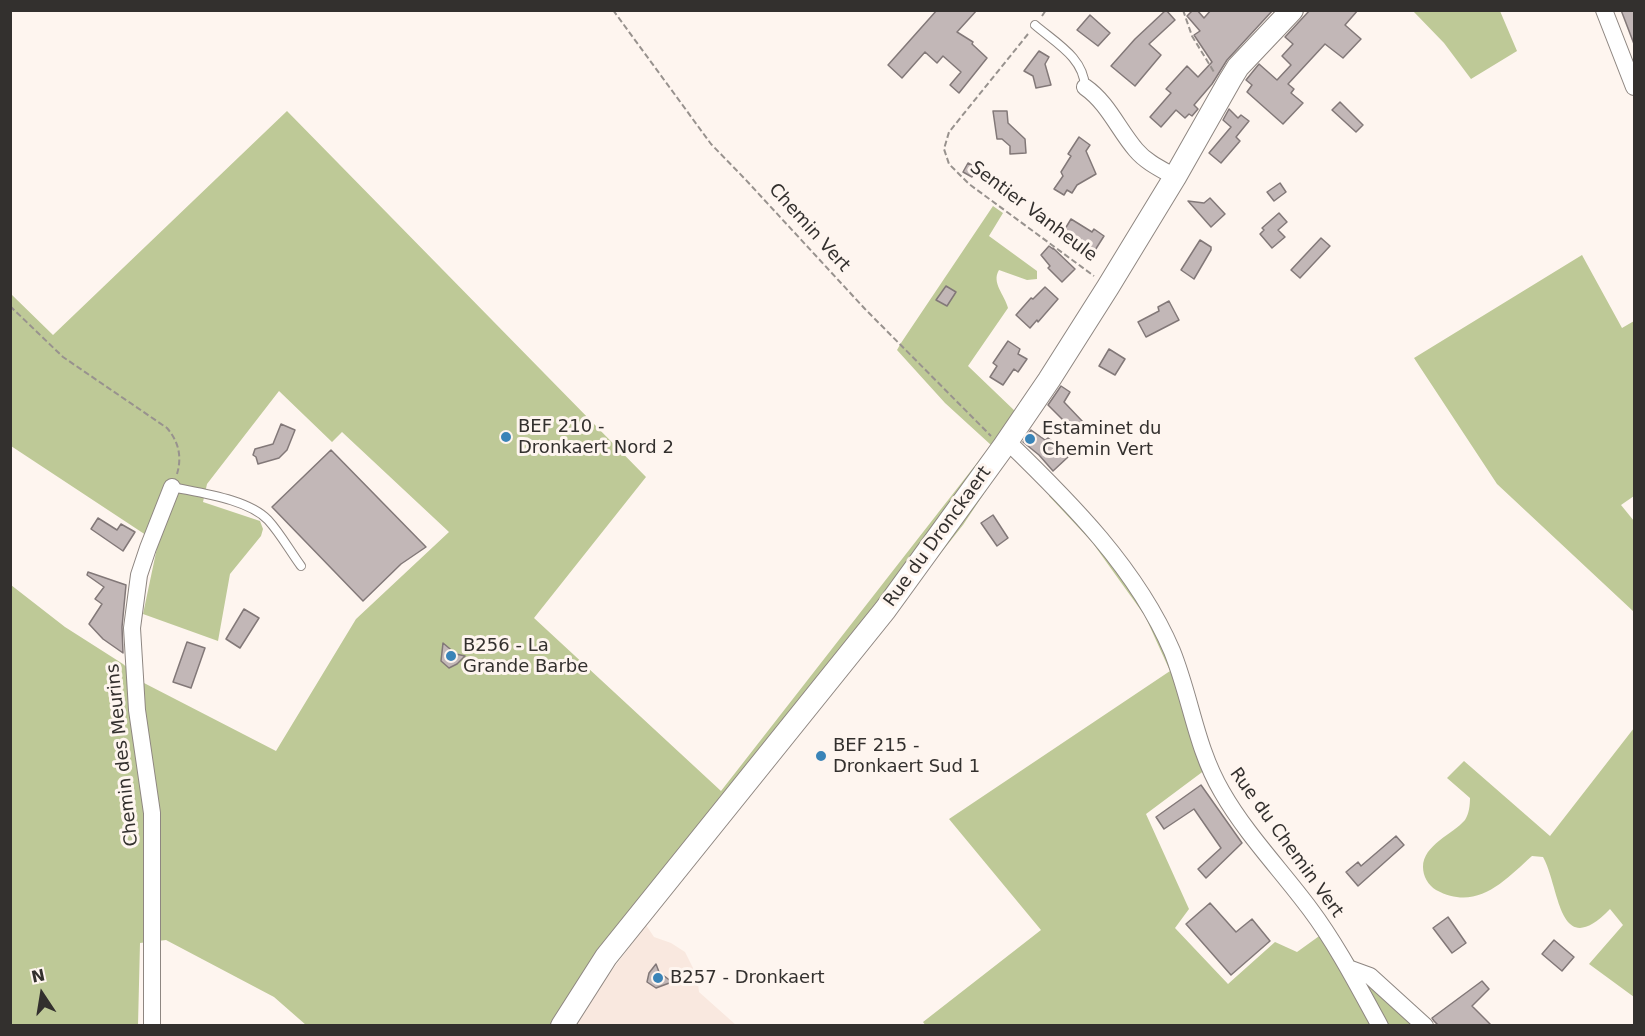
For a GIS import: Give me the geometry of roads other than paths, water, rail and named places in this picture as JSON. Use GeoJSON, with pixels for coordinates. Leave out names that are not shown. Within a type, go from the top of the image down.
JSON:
{"type":"FeatureCollection","features":[{"type":"Feature","properties":{"kind":"main road","name":"Rue du Dronckaert"},"geometry":{"type":"LineString","coordinates":[[551,1026],[579,987],[606,957],[891,602],[1006,444],[1049,380],[1175,177],[1226,86],[1239,67],[1292,10]]}},
{"type":"Feature","properties":{"kind":"main road","name":"Rue du Dronckaert"},"geometry":{"type":"LineString","coordinates":[[562,1026],[606,957]]}},
{"type":"Feature","properties":{"kind":"street"},"geometry":{"type":"LineString","coordinates":[[1604,10],[1635,87]]}},
{"type":"Feature","properties":{"kind":"street"},"geometry":{"type":"LineString","coordinates":[[1085,87],[1101,100],[1138,152],[1150,163],[1175,177]]}},
{"type":"Feature","properties":{"kind":"street","name":"Rue du Chemin Vert"},"geometry":{"type":"LineString","coordinates":[[1006,444],[1078,515],[1132,579],[1172,651],[1183,681],[1199,741],[1218,785],[1246,828],[1318,920],[1380,1026]]}},
{"type":"Feature","properties":{"kind":"street","name":"Chemin des Meurins"},"geometry":{"type":"LineString","coordinates":[[152,1026],[152,813],[136,703],[132,628],[139,575],[172,487]]}},
{"type":"Feature","properties":{"kind":"street"},"geometry":{"type":"LineString","coordinates":[[1348,968],[1370,976],[1425,1026]]}},
{"type":"Feature","properties":{"kind":"lane"},"geometry":{"type":"LineString","coordinates":[[1035,25],[1078,64],[1084,75],[1085,87]]}},
{"type":"Feature","properties":{"kind":"lane"},"geometry":{"type":"LineString","coordinates":[[172,487],[251,508],[267,519],[301,566]]}},
{"type":"Feature","properties":{"kind":"place","name":"BEF 210 - Dronkaert Nord 2"},"geometry":{"type":"Point","coordinates":[506,437]}},
{"type":"Feature","properties":{"kind":"place","name":"Estaminet du Chemin Vert"},"geometry":{"type":"Point","coordinates":[1030,439]}},
{"type":"Feature","properties":{"kind":"place","name":"B256 - La Grande Barbe"},"geometry":{"type":"Point","coordinates":[451,656]}},
{"type":"Feature","properties":{"kind":"place","name":"BEF 215 - Dronkaert Sud 1"},"geometry":{"type":"Point","coordinates":[821,756]}},
{"type":"Feature","properties":{"kind":"place","name":"B257 - Dronkaert"},"geometry":{"type":"Point","coordinates":[658,978]}}]}
